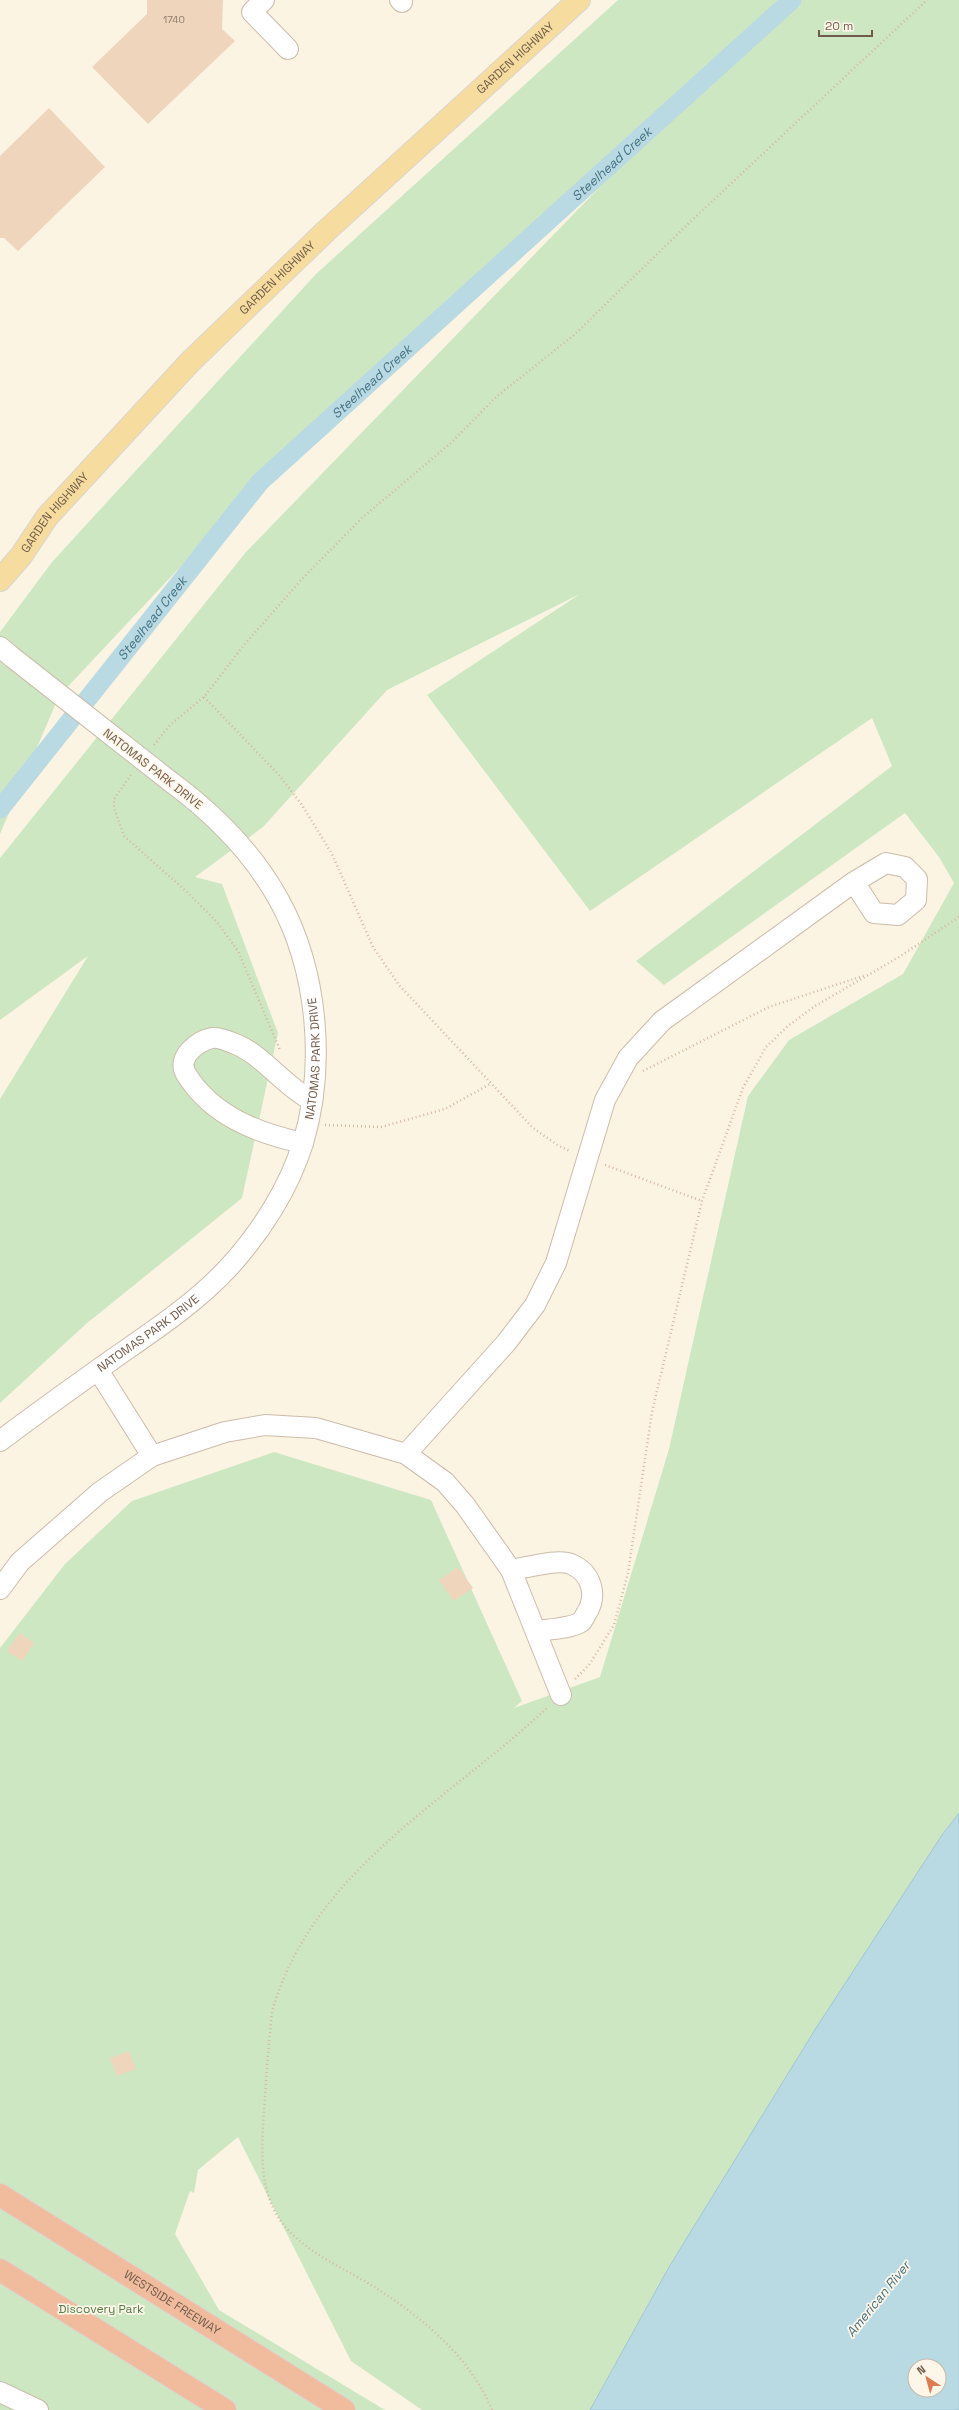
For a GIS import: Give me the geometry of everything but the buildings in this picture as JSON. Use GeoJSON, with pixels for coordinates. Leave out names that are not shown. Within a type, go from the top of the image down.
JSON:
{"type":"FeatureCollection","features":[{"type":"Feature","properties":{"kind":"highway","name":"WESTSIDE FREEWAY"},"geometry":{"type":"LineString","coordinates":[[0,2195],[344,2410]]}},
{"type":"Feature","properties":{"kind":"highway"},"geometry":{"type":"LineString","coordinates":[[0,2270],[225,2410]]}},
{"type":"Feature","properties":{"kind":"main road","name":"GARDEN HIGHWAY"},"geometry":{"type":"LineString","coordinates":[[0,580],[20,556],[47,516],[190,362],[315,242],[579,0]]}},
{"type":"Feature","properties":{"kind":"street"},"geometry":{"type":"LineString","coordinates":[[264,0],[252,12],[288,49]]}},
{"type":"Feature","properties":{"kind":"street","name":"NATOMAS PARK DRIVE"},"geometry":{"type":"LineString","coordinates":[[0,1442],[150,1334],[228,1267],[257,1233],[284,1189],[303,1144],[311,1100],[316,1037],[309,985],[296,938],[279,900],[256,866],[199,803],[6,652]]}},
{"type":"Feature","properties":{"kind":"street"},"geometry":{"type":"LineString","coordinates":[[406,1454],[506,1343],[535,1305],[556,1263],[605,1100],[628,1058],[662,1021],[854,882]]}},
{"type":"Feature","properties":{"kind":"street"},"geometry":{"type":"LineString","coordinates":[[303,1144],[268,1136],[228,1117],[202,1094],[185,1072],[186,1057],[194,1045],[214,1038],[234,1043],[260,1060],[296,1092],[311,1100]]}},
{"type":"Feature","properties":{"kind":"street"},"geometry":{"type":"LineString","coordinates":[[98,1370],[152,1456]]}},
{"type":"Feature","properties":{"kind":"street"},"geometry":{"type":"LineString","coordinates":[[0,1589],[26,1557],[100,1492],[152,1456],[225,1432],[265,1425],[316,1428],[406,1454],[444,1482],[465,1505],[511,1570],[561,1695]]}},
{"type":"Feature","properties":{"kind":"street"},"geometry":{"type":"LineString","coordinates":[[511,1570],[557,1562],[571,1564],[585,1573],[594,1590],[591,1607],[582,1621],[563,1627],[536,1631]]}},
{"type":"Feature","properties":{"kind":"street"},"geometry":{"type":"LineString","coordinates":[[0,2392],[38,2410]]}},
{"type":"Feature","properties":{"kind":"path"},"geometry":{"type":"LineString","coordinates":[[151,750],[170,725],[204,697],[244,645],[301,580],[362,518],[452,442],[496,397],[574,335],[678,234],[927,0]]}},
{"type":"Feature","properties":{"kind":"path"},"geometry":{"type":"LineString","coordinates":[[204,697],[278,774],[302,805],[332,854],[373,947],[399,985],[490,1084],[533,1128],[559,1146],[702,1201]]}},
{"type":"Feature","properties":{"kind":"path"},"geometry":{"type":"LineString","coordinates":[[132,774],[114,799],[114,808],[124,836],[186,891],[217,922],[238,951],[280,1050],[282,1081]]}},
{"type":"Feature","properties":{"kind":"path"},"geometry":{"type":"LineString","coordinates":[[639,1073],[769,1008],[872,973]]}},
{"type":"Feature","properties":{"kind":"path"},"geometry":{"type":"LineString","coordinates":[[306,1124],[381,1127],[446,1109],[490,1084]]}},
{"type":"Feature","properties":{"kind":"green space","name":"Discovery Park"},"geometry":{"type":"Polygon","coordinates":[[[618,0],[959,0],[959,1813],[942,1835],[669,2267],[590,2410],[422,2410],[351,2361],[238,2137],[198,2170],[194,2193],[190,2191],[175,2234],[219,2310],[385,2410],[0,2410],[0,1648],[65,1564],[132,1501],[274,1452],[431,1500],[522,1701],[514,1708],[600,1677],[669,1449],[748,1096],[789,1040],[903,974],[954,883],[939,857],[905,813],[664,985],[636,961],[892,766],[872,718],[590,911],[427,695],[580,594],[387,690],[263,827],[195,877],[222,884],[278,1033],[242,1198],[86,1324],[0,1403],[0,1099],[88,956],[0,1020],[0,858],[246,552],[778,3],[260,482],[59,696],[0,834],[0,632],[52,562],[316,274],[618,0]]]}},
{"type":"Feature","properties":{"kind":"water","name":"American River"},"geometry":{"type":"Polygon","coordinates":[[[959,1813],[959,2410],[590,2410],[669,2267],[816,2028],[942,1835],[959,1813]]]}},
{"type":"Feature","properties":{"kind":"waterway","name":"Steelhead Creek"},"geometry":{"type":"LineString","coordinates":[[0,809],[260,482],[792,0]]}}]}
